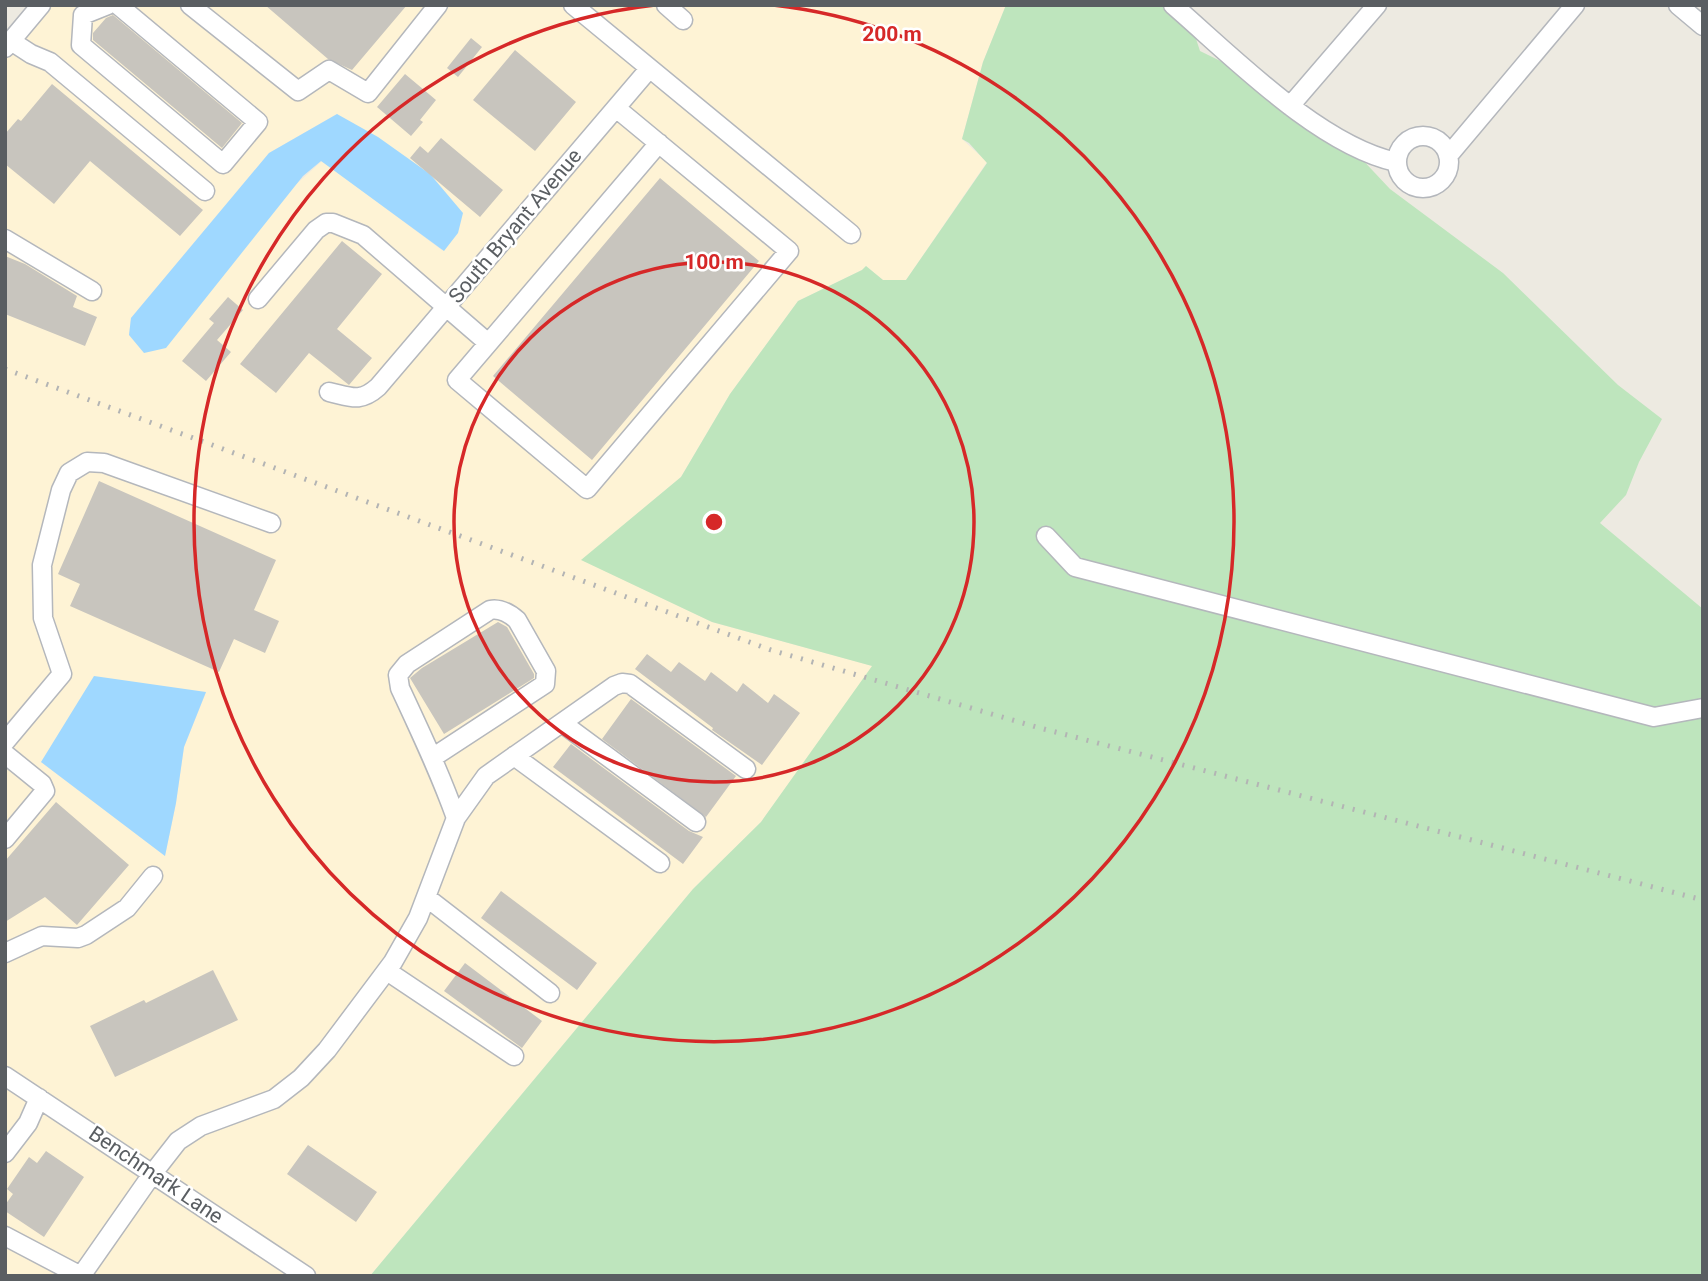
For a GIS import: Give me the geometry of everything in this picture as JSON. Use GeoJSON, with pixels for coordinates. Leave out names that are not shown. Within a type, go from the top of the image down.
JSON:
{"type":"FeatureCollection","features":[{"type":"Feature","properties":{"kind":"street"},"geometry":{"type":"LineString","coordinates":[[41,5],[8,45],[50,62],[205,191]]}},
{"type":"Feature","properties":{"kind":"street"},"geometry":{"type":"LineString","coordinates":[[108,5],[78,10],[80,45],[223,164],[258,122],[118,5]]}},
{"type":"Feature","properties":{"kind":"street"},"geometry":{"type":"LineString","coordinates":[[190,5],[298,91],[329,70],[368,93],[438,5]]}},
{"type":"Feature","properties":{"kind":"street"},"geometry":{"type":"LineString","coordinates":[[573,5],[851,234]]}},
{"type":"Feature","properties":{"kind":"street"},"geometry":{"type":"LineString","coordinates":[[666,5],[683,20]]}},
{"type":"Feature","properties":{"kind":"street"},"geometry":{"type":"LineString","coordinates":[[1173,5],[1290,106],[1343,142],[1375,158],[1396,162]]}},
{"type":"Feature","properties":{"kind":"street"},"geometry":{"type":"LineString","coordinates":[[1290,106],[1377,5]]}},
{"type":"Feature","properties":{"kind":"street"},"geometry":{"type":"LineString","coordinates":[[1448,156],[1576,5]]}},
{"type":"Feature","properties":{"kind":"street"},"geometry":{"type":"LineString","coordinates":[[1678,5],[1703,26]]}},
{"type":"Feature","properties":{"kind":"street","name":"South Bryant Avenue"},"geometry":{"type":"LineString","coordinates":[[330,392],[367,397],[649,69]]}},
{"type":"Feature","properties":{"kind":"street"},"geometry":{"type":"LineString","coordinates":[[616,108],[659,143],[789,251],[587,489],[457,380],[659,143]]}},
{"type":"Feature","properties":{"kind":"street"},"geometry":{"type":"LineString","coordinates":[[1424,136],[1439,142],[1448,156],[1442,179],[1427,188],[1410,185],[1398,171],[1396,162],[1402,146],[1416,137],[1424,136]]}},
{"type":"Feature","properties":{"kind":"street"},"geometry":{"type":"LineString","coordinates":[[258,299],[316,230],[326,223],[333,223],[363,236],[488,343]]}},
{"type":"Feature","properties":{"kind":"street"},"geometry":{"type":"LineString","coordinates":[[5,239],[92,291]]}},
{"type":"Feature","properties":{"kind":"street"},"geometry":{"type":"LineString","coordinates":[[5,742],[62,674],[43,618],[42,565],[61,490],[69,473],[87,462],[104,463],[271,523]]}},
{"type":"Feature","properties":{"kind":"street"},"geometry":{"type":"LineString","coordinates":[[1046,536],[1075,568],[1654,717],[1703,708]]}},
{"type":"Feature","properties":{"kind":"street"},"geometry":{"type":"LineString","coordinates":[[432,758],[545,684],[546,671],[517,620],[510,615],[496,609],[490,610],[401,668],[398,676],[400,688],[456,818]]}},
{"type":"Feature","properties":{"kind":"street"},"geometry":{"type":"LineString","coordinates":[[5,1236],[81,1276],[178,1141],[201,1126],[274,1099],[301,1078],[387,971],[418,918],[456,818],[486,776],[614,686],[630,684],[746,769]]}},
{"type":"Feature","properties":{"kind":"street"},"geometry":{"type":"LineString","coordinates":[[562,723],[696,822]]}},
{"type":"Feature","properties":{"kind":"street"},"geometry":{"type":"LineString","coordinates":[[5,754],[42,784],[45,791],[5,839]]}},
{"type":"Feature","properties":{"kind":"street"},"geometry":{"type":"LineString","coordinates":[[514,756],[660,863]]}},
{"type":"Feature","properties":{"kind":"street"},"geometry":{"type":"LineString","coordinates":[[5,953],[42,936],[78,938],[86,935],[127,908],[153,876]]}},
{"type":"Feature","properties":{"kind":"street"},"geometry":{"type":"LineString","coordinates":[[426,897],[550,993]]}},
{"type":"Feature","properties":{"kind":"street"},"geometry":{"type":"LineString","coordinates":[[387,971],[514,1056]]}},
{"type":"Feature","properties":{"kind":"street","name":"Benchmark Lane"},"geometry":{"type":"LineString","coordinates":[[5,1076],[153,1173],[284,1270],[306,1276]]}},
{"type":"Feature","properties":{"kind":"street"},"geometry":{"type":"LineString","coordinates":[[5,1153],[28,1123],[39,1098]]}},
{"type":"Feature","properties":{"kind":"shaded area"},"geometry":{"type":"Polygon","coordinates":[[[33,5],[1006,5],[983,62],[962,139],[987,162],[906,280],[883,280],[866,266],[798,301],[730,394],[681,477],[582,560],[712,622],[873,666],[761,822],[693,889],[370,1276],[5,1276],[5,37],[33,5]],[[337,114],[269,153],[131,318],[129,335],[322,161],[443,251],[337,114]],[[206,692],[41,762],[165,856],[184,747],[206,692]]]}},
{"type":"Feature","properties":{"kind":"green space"},"geometry":{"type":"Polygon","coordinates":[[[1006,5],[1185,5],[1200,51],[1288,94],[1326,121],[1390,189],[1503,273],[1618,385],[1662,419],[1639,462],[1626,495],[1600,523],[1703,609],[1703,1276],[370,1276],[693,889],[761,822],[872,666],[712,622],[581,560],[681,477],[730,394],[798,301],[866,266],[883,280],[906,280],[987,163],[962,139],[983,62],[1006,5]]]}},
{"type":"Feature","properties":{"kind":"water"},"geometry":{"type":"Polygon","coordinates":[[[337,114],[378,137],[430,174],[463,213],[458,233],[444,251],[321,161],[303,176],[166,348],[144,353],[129,335],[131,318],[269,153],[337,114]]]}},
{"type":"Feature","properties":{"kind":"water"},"geometry":{"type":"Polygon","coordinates":[[[94,676],[206,692],[184,747],[165,856],[41,762],[94,676]]]}},
{"type":"Feature","properties":{"kind":"building"},"geometry":{"type":"Polygon","coordinates":[[[265,5],[407,5],[352,70],[328,59],[265,5]]]}},
{"type":"Feature","properties":{"kind":"building"},"geometry":{"type":"Polygon","coordinates":[[[113,15],[242,123],[222,148],[93,40],[93,33],[106,18],[113,15]]]}},
{"type":"Feature","properties":{"kind":"building"},"geometry":{"type":"Polygon","coordinates":[[[471,38],[482,47],[458,77],[447,68],[471,38]]]}},
{"type":"Feature","properties":{"kind":"building"},"geometry":{"type":"Polygon","coordinates":[[[515,50],[576,102],[535,151],[473,100],[515,50]]]}},
{"type":"Feature","properties":{"kind":"building"},"geometry":{"type":"Polygon","coordinates":[[[405,74],[436,100],[411,136],[377,107],[405,74]]]}},
{"type":"Feature","properties":{"kind":"building"},"geometry":{"type":"Polygon","coordinates":[[[52,84],[203,210],[180,236],[90,161],[54,204],[5,164],[5,134],[18,119],[21,121],[52,84]]]}},
{"type":"Feature","properties":{"kind":"building"},"geometry":{"type":"Polygon","coordinates":[[[441,138],[503,190],[480,217],[410,158],[420,146],[428,153],[441,138]]]}},
{"type":"Feature","properties":{"kind":"building"},"geometry":{"type":"Polygon","coordinates":[[[660,178],[759,261],[592,460],[493,376],[660,178]]]}},
{"type":"Feature","properties":{"kind":"building"},"geometry":{"type":"Polygon","coordinates":[[[342,241],[382,274],[337,329],[372,358],[349,385],[309,353],[276,393],[240,364],[342,241]]]}},
{"type":"Feature","properties":{"kind":"building"},"geometry":{"type":"Polygon","coordinates":[[[5,256],[25,264],[77,296],[73,307],[97,317],[85,346],[5,314],[5,256]]]}},
{"type":"Feature","properties":{"kind":"building"},"geometry":{"type":"Polygon","coordinates":[[[228,297],[243,310],[217,340],[231,352],[206,381],[182,361],[214,323],[209,319],[228,297]]]}},
{"type":"Feature","properties":{"kind":"building"},"geometry":{"type":"Polygon","coordinates":[[[99,481],[276,560],[254,610],[279,621],[265,653],[234,639],[219,672],[70,606],[80,584],[58,574],[99,481]]]}},
{"type":"Feature","properties":{"kind":"building"},"geometry":{"type":"Polygon","coordinates":[[[498,622],[507,627],[534,678],[444,734],[410,678],[498,622]]]}},
{"type":"Feature","properties":{"kind":"building"},"geometry":{"type":"Polygon","coordinates":[[[647,654],[671,672],[679,662],[705,681],[711,672],[737,692],[743,683],[768,703],[774,694],[800,713],[762,765],[712,730],[713,728],[635,669],[647,654]]]}},
{"type":"Feature","properties":{"kind":"building"},"geometry":{"type":"Polygon","coordinates":[[[631,699],[736,776],[706,817],[602,739],[631,699]]]}},
{"type":"Feature","properties":{"kind":"building"},"geometry":{"type":"Polygon","coordinates":[[[571,744],[689,831],[703,837],[683,864],[553,767],[571,744]]]}},
{"type":"Feature","properties":{"kind":"building"},"geometry":{"type":"Polygon","coordinates":[[[56,802],[129,865],[77,925],[45,897],[5,922],[5,861],[56,802]]]}},
{"type":"Feature","properties":{"kind":"building"},"geometry":{"type":"Polygon","coordinates":[[[501,891],[597,963],[577,990],[481,918],[501,891]]]}},
{"type":"Feature","properties":{"kind":"building"},"geometry":{"type":"Polygon","coordinates":[[[465,963],[542,1021],[522,1048],[444,991],[465,963]]]}},
{"type":"Feature","properties":{"kind":"building"},"geometry":{"type":"Polygon","coordinates":[[[213,970],[238,1020],[115,1077],[90,1026],[144,1000],[146,1003],[213,970]]]}},
{"type":"Feature","properties":{"kind":"building"},"geometry":{"type":"Polygon","coordinates":[[[308,1145],[377,1192],[356,1222],[287,1174],[308,1145]]]}},
{"type":"Feature","properties":{"kind":"building"},"geometry":{"type":"Polygon","coordinates":[[[46,1151],[84,1177],[44,1237],[5,1211],[5,1205],[13,1194],[7,1189],[29,1157],[37,1163],[46,1151]]]}},
{"type":"Feature","properties":{"kind":"railway"},"geometry":{"type":"LineString","coordinates":[[5,369],[771,650],[1040,728],[1703,900]]}}]}
